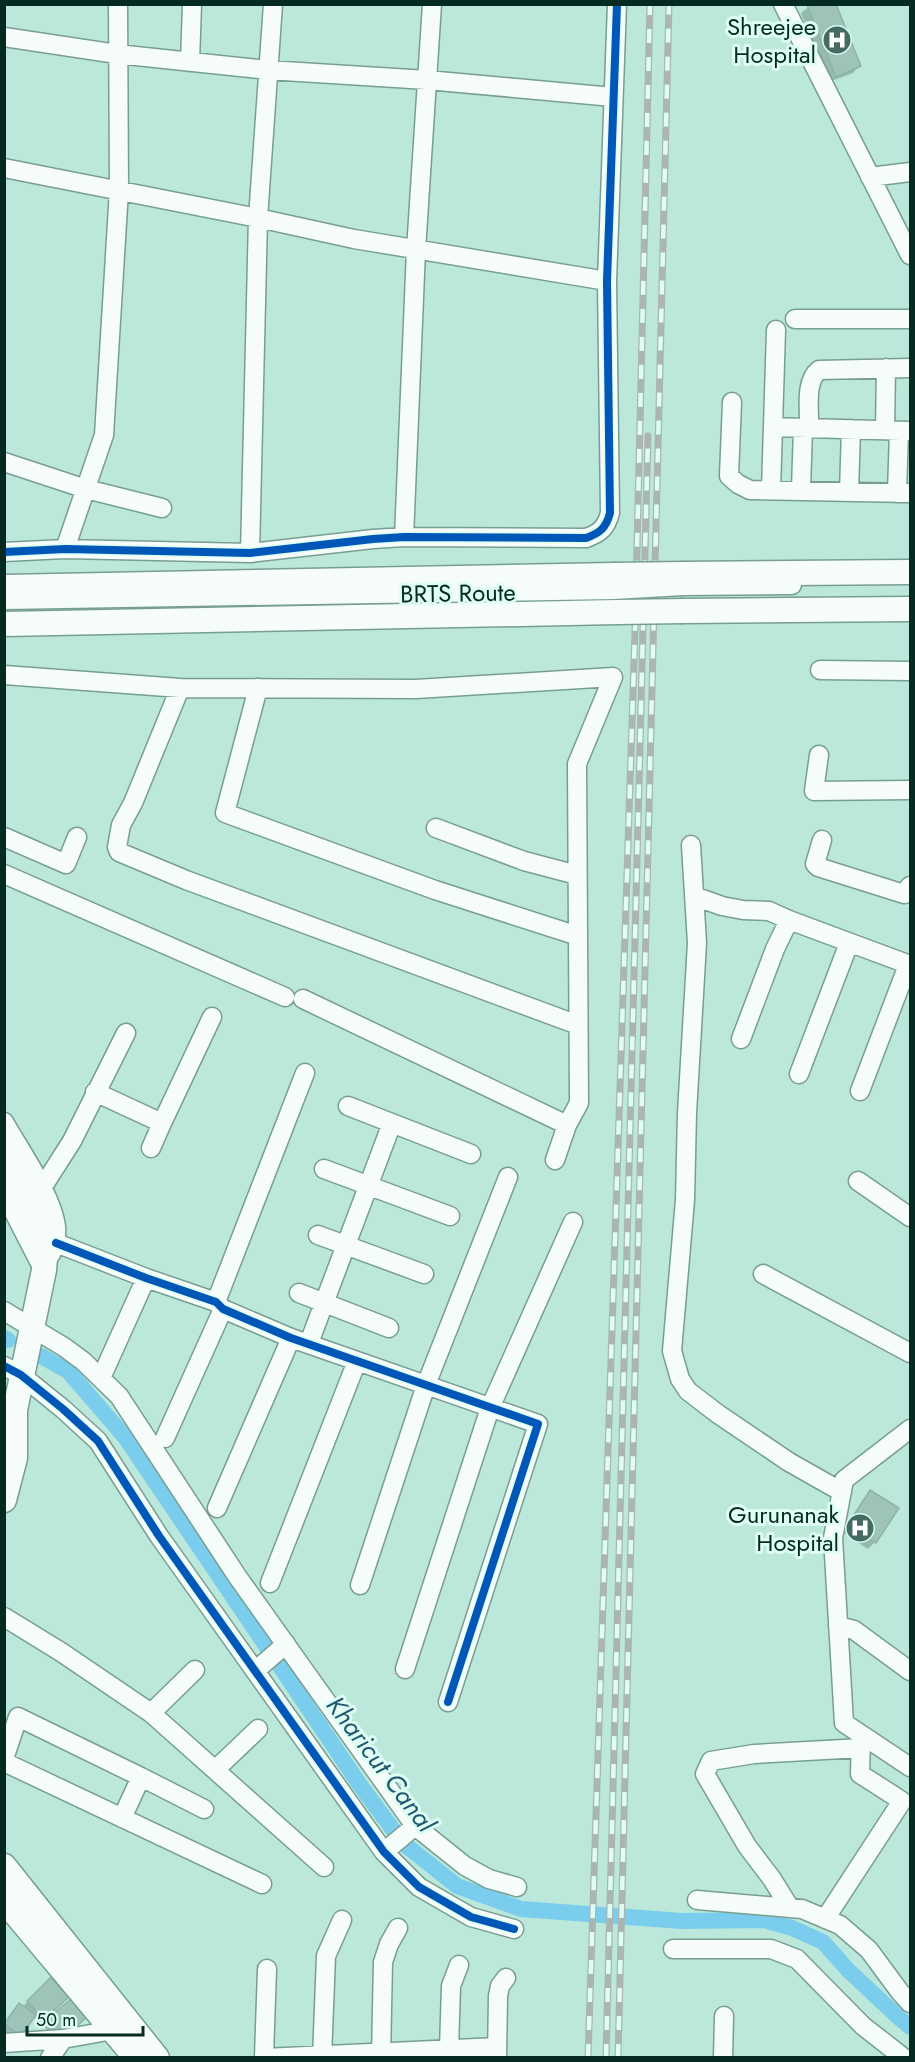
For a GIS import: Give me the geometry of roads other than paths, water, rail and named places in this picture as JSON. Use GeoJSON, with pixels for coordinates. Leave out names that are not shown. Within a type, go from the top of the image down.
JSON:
{"type":"FeatureCollection","features":[{"type":"Feature","properties":{"kind":"main road"},"geometry":{"type":"LineString","coordinates":[[4,624],[684,593],[910,572]]}},
{"type":"Feature","properties":{"kind":"main road"},"geometry":{"type":"LineString","coordinates":[[4,587],[615,595],[684,593],[910,609]]}},
{"type":"Feature","properties":{"kind":"main road"},"geometry":{"type":"LineString","coordinates":[[4,1154],[50,1240],[46,1247],[44,1270],[32,1327],[13,1371],[15,1458],[4,1500]]}},
{"type":"Feature","properties":{"kind":"main road"},"geometry":{"type":"LineString","coordinates":[[4,1431],[15,1410]]}},
{"type":"Feature","properties":{"kind":"main road"},"geometry":{"type":"LineString","coordinates":[[4,1866],[157,2058]]}},
{"type":"Feature","properties":{"kind":"main road"},"geometry":{"type":"LineString","coordinates":[[4,1900],[136,2058]]}},
{"type":"Feature","properties":{"kind":"street"},"geometry":{"type":"LineString","coordinates":[[65,549],[104,435],[119,190],[118,4]]}},
{"type":"Feature","properties":{"kind":"street"},"geometry":{"type":"LineString","coordinates":[[190,62],[192,4]]}},
{"type":"Feature","properties":{"kind":"street"},"geometry":{"type":"LineString","coordinates":[[250,553],[258,218],[273,4]]}},
{"type":"Feature","properties":{"kind":"street"},"geometry":{"type":"LineString","coordinates":[[404,537],[416,249],[432,4]]}},
{"type":"Feature","properties":{"kind":"street"},"geometry":{"type":"LineString","coordinates":[[4,552],[65,549],[250,553],[404,537],[586,538],[598,534],[608,523],[610,513],[607,281],[617,4]]}},
{"type":"Feature","properties":{"kind":"street"},"geometry":{"type":"LineString","coordinates":[[783,4],[910,255]]}},
{"type":"Feature","properties":{"kind":"street"},"geometry":{"type":"LineString","coordinates":[[4,37],[117,54],[268,70],[427,80],[613,97]]}},
{"type":"Feature","properties":{"kind":"street"},"geometry":{"type":"LineString","coordinates":[[4,168],[354,239],[607,281]]}},
{"type":"Feature","properties":{"kind":"street"},"geometry":{"type":"LineString","coordinates":[[870,177],[910,171]]}},
{"type":"Feature","properties":{"kind":"street"},"geometry":{"type":"LineString","coordinates":[[795,319],[910,319],[910,325]]}},
{"type":"Feature","properties":{"kind":"street"},"geometry":{"type":"LineString","coordinates":[[771,490],[776,330]]}},
{"type":"Feature","properties":{"kind":"street"},"geometry":{"type":"LineString","coordinates":[[732,402],[729,476],[738,484],[750,490],[801,489],[904,493],[898,431],[886,368]]}},
{"type":"Feature","properties":{"kind":"street"},"geometry":{"type":"LineString","coordinates":[[801,489],[810,383],[813,374],[819,370],[910,368]]}},
{"type":"Feature","properties":{"kind":"street"},"geometry":{"type":"LineString","coordinates":[[773,427],[898,431]]}},
{"type":"Feature","properties":{"kind":"street"},"geometry":{"type":"LineString","coordinates":[[849,492],[851,429]]}},
{"type":"Feature","properties":{"kind":"street"},"geometry":{"type":"LineString","coordinates":[[4,462],[86,489],[162,508]]}},
{"type":"Feature","properties":{"kind":"street"},"geometry":{"type":"LineString","coordinates":[[684,593],[910,583]]}},
{"type":"Feature","properties":{"kind":"street"},"geometry":{"type":"LineString","coordinates":[[684,593],[910,598]]}},
{"type":"Feature","properties":{"kind":"street","name":"BRTS Route"},"geometry":{"type":"LineString","coordinates":[[4,600],[615,595]]}},
{"type":"Feature","properties":{"kind":"street","name":"BRTS Route"},"geometry":{"type":"LineString","coordinates":[[4,613],[615,595]]}},
{"type":"Feature","properties":{"kind":"street"},"geometry":{"type":"LineString","coordinates":[[820,670],[910,671]]}},
{"type":"Feature","properties":{"kind":"street"},"geometry":{"type":"LineString","coordinates":[[4,675],[180,688],[416,689],[613,677],[577,764],[579,1103],[567,1125],[555,1160]]}},
{"type":"Feature","properties":{"kind":"street"},"geometry":{"type":"LineString","coordinates":[[180,688],[122,825],[117,847],[119,852],[186,880],[578,1025]]}},
{"type":"Feature","properties":{"kind":"street"},"geometry":{"type":"LineString","coordinates":[[258,688],[225,813],[435,890],[578,936]]}},
{"type":"Feature","properties":{"kind":"street"},"geometry":{"type":"LineString","coordinates":[[819,755],[814,791],[910,790]]}},
{"type":"Feature","properties":{"kind":"street"},"geometry":{"type":"LineString","coordinates":[[436,828],[524,861],[577,875]]}},
{"type":"Feature","properties":{"kind":"street"},"geometry":{"type":"LineString","coordinates":[[4,837],[66,864],[77,837]]}},
{"type":"Feature","properties":{"kind":"street"},"geometry":{"type":"LineString","coordinates":[[822,840],[815,864],[818,867],[904,894],[910,886]]}},
{"type":"Feature","properties":{"kind":"street"},"geometry":{"type":"LineString","coordinates":[[691,845],[697,943],[687,1113],[685,1200],[672,1351],[680,1379],[688,1391],[717,1414],[789,1462],[842,1492]]}},
{"type":"Feature","properties":{"kind":"street"},"geometry":{"type":"LineString","coordinates":[[4,874],[294,998],[567,1125]]}},
{"type":"Feature","properties":{"kind":"street"},"geometry":{"type":"LineString","coordinates":[[694,896],[722,906],[769,911],[909,965],[860,1091]]}},
{"type":"Feature","properties":{"kind":"street"},"geometry":{"type":"LineString","coordinates":[[741,1039],[774,948],[789,920]]}},
{"type":"Feature","properties":{"kind":"street"},"geometry":{"type":"LineString","coordinates":[[799,1074],[849,943]]}},
{"type":"Feature","properties":{"kind":"street"},"geometry":{"type":"LineString","coordinates":[[151,1148],[212,1017]]}},
{"type":"Feature","properties":{"kind":"street"},"geometry":{"type":"LineString","coordinates":[[42,1188],[72,1141],[126,1033]]}},
{"type":"Feature","properties":{"kind":"street"},"geometry":{"type":"LineString","coordinates":[[165,1438],[220,1306],[305,1073]]}},
{"type":"Feature","properties":{"kind":"street"},"geometry":{"type":"LineString","coordinates":[[95,1092],[162,1123]]}},
{"type":"Feature","properties":{"kind":"street"},"geometry":{"type":"LineString","coordinates":[[348,1106],[471,1154]]}},
{"type":"Feature","properties":{"kind":"street"},"geometry":{"type":"LineString","coordinates":[[4,1122],[42,1188],[56,1226],[50,1240],[220,1306],[291,1338],[538,1424],[448,1702]]}},
{"type":"Feature","properties":{"kind":"street"},"geometry":{"type":"LineString","coordinates":[[309,1343],[392,1123]]}},
{"type":"Feature","properties":{"kind":"street"},"geometry":{"type":"LineString","coordinates":[[324,1169],[450,1216]]}},
{"type":"Feature","properties":{"kind":"street"},"geometry":{"type":"LineString","coordinates":[[360,1585],[426,1385],[508,1177]]}},
{"type":"Feature","properties":{"kind":"street"},"geometry":{"type":"LineString","coordinates":[[858,1181],[910,1217]]}},
{"type":"Feature","properties":{"kind":"street"},"geometry":{"type":"LineString","coordinates":[[4,1193],[44,1270]]}},
{"type":"Feature","properties":{"kind":"street"},"geometry":{"type":"LineString","coordinates":[[405,1669],[490,1408],[573,1221]]}},
{"type":"Feature","properties":{"kind":"street"},"geometry":{"type":"LineString","coordinates":[[318,1235],[424,1274]]}},
{"type":"Feature","properties":{"kind":"street"},"geometry":{"type":"LineString","coordinates":[[764,1274],[910,1352]]}},
{"type":"Feature","properties":{"kind":"street"},"geometry":{"type":"LineString","coordinates":[[101,1378],[146,1278]]}},
{"type":"Feature","properties":{"kind":"street"},"geometry":{"type":"LineString","coordinates":[[298,1293],[389,1328]]}},
{"type":"Feature","properties":{"kind":"street"},"geometry":{"type":"LineString","coordinates":[[4,1311],[83,1361],[119,1396],[237,1576],[414,1827],[465,1866],[489,1879],[517,1887]]}},
{"type":"Feature","properties":{"kind":"street"},"geometry":{"type":"LineString","coordinates":[[218,1508],[291,1338]]}},
{"type":"Feature","properties":{"kind":"street"},"geometry":{"type":"LineString","coordinates":[[270,1583],[357,1361]]}},
{"type":"Feature","properties":{"kind":"street"},"geometry":{"type":"LineString","coordinates":[[13,1371],[63,1409],[98,1441],[159,1536],[255,1671],[386,1850],[418,1887],[471,1917],[514,1929]]}},
{"type":"Feature","properties":{"kind":"street"},"geometry":{"type":"LineString","coordinates":[[910,1429],[844,1480],[833,1538],[844,1723],[861,1741],[910,1767]]}},
{"type":"Feature","properties":{"kind":"street"},"geometry":{"type":"LineString","coordinates":[[4,1617],[61,1652],[151,1713],[324,1867]]}},
{"type":"Feature","properties":{"kind":"street"},"geometry":{"type":"LineString","coordinates":[[838,1626],[854,1630],[910,1671]]}},
{"type":"Feature","properties":{"kind":"street"},"geometry":{"type":"LineString","coordinates":[[255,1671],[286,1644]]}},
{"type":"Feature","properties":{"kind":"street"},"geometry":{"type":"LineString","coordinates":[[151,1713],[195,1670]]}},
{"type":"Feature","properties":{"kind":"street"},"geometry":{"type":"LineString","coordinates":[[204,1809],[18,1717],[4,1761],[262,1884]]}},
{"type":"Feature","properties":{"kind":"street"},"geometry":{"type":"LineString","coordinates":[[215,1770],[258,1729]]}},
{"type":"Feature","properties":{"kind":"street"},"geometry":{"type":"LineString","coordinates":[[790,1908],[747,1846],[705,1774],[711,1761],[861,1741]]}},
{"type":"Feature","properties":{"kind":"street"},"geometry":{"type":"LineString","coordinates":[[825,1919],[902,1801],[860,1774],[861,1741]]}},
{"type":"Feature","properties":{"kind":"street"},"geometry":{"type":"LineString","coordinates":[[122,1818],[141,1777]]}},
{"type":"Feature","properties":{"kind":"street"},"geometry":{"type":"LineString","coordinates":[[386,1850],[414,1827]]}},
{"type":"Feature","properties":{"kind":"street"},"geometry":{"type":"LineString","coordinates":[[697,1900],[802,1909],[840,1925],[869,1950],[910,2003]]}},
{"type":"Feature","properties":{"kind":"street"},"geometry":{"type":"LineString","coordinates":[[322,2056],[326,1956],[342,1920]]}},
{"type":"Feature","properties":{"kind":"street"},"geometry":{"type":"LineString","coordinates":[[381,2055],[383,1962],[398,1928]]}},
{"type":"Feature","properties":{"kind":"street"},"geometry":{"type":"LineString","coordinates":[[673,1949],[771,1949],[797,1959],[863,2026],[904,2058]]}},
{"type":"Feature","properties":{"kind":"street"},"geometry":{"type":"LineString","coordinates":[[441,2052],[451,1986],[459,1965]]}},
{"type":"Feature","properties":{"kind":"street"},"geometry":{"type":"LineString","coordinates":[[267,1969],[264,2057],[497,2052],[498,1996],[500,1986],[506,1978]]}},
{"type":"Feature","properties":{"kind":"street"},"geometry":{"type":"LineString","coordinates":[[723,2058],[724,2016]]}},
{"type":"Feature","properties":{"kind":"street"},"geometry":{"type":"LineString","coordinates":[[5,2043],[63,2039],[113,2030]]}},
{"type":"Feature","properties":{"kind":"street"},"geometry":{"type":"LineString","coordinates":[[50,2058],[63,2039]]}},
{"type":"Feature","properties":{"kind":"waterway","name":"Kharicut Canal"},"geometry":{"type":"LineString","coordinates":[[4,1338],[8,1340]]}},
{"type":"Feature","properties":{"kind":"waterway","name":"Kharicut Canal"},"geometry":{"type":"LineString","coordinates":[[41,1356],[68,1371],[125,1437],[360,1785],[403,1843],[457,1886],[521,1909],[682,1921],[764,1920],[792,1928],[823,1942],[848,1970],[910,2027]]}},
{"type":"Feature","properties":{"kind":"railway"},"geometry":{"type":"LineString","coordinates":[[588,2058],[635,632],[650,4]]}},
{"type":"Feature","properties":{"kind":"railway"},"geometry":{"type":"LineString","coordinates":[[618,2058],[669,4]]}},
{"type":"Feature","properties":{"kind":"railway"},"geometry":{"type":"LineString","coordinates":[[606,2058],[648,436]]}},
{"type":"Feature","properties":{"kind":"place","name":"Shreejee Hospital"},"geometry":{"type":"Point","coordinates":[837,40]}},
{"type":"Feature","properties":{"kind":"place","name":"Gurunanak Hospital"},"geometry":{"type":"Point","coordinates":[860,1528]}}]}
